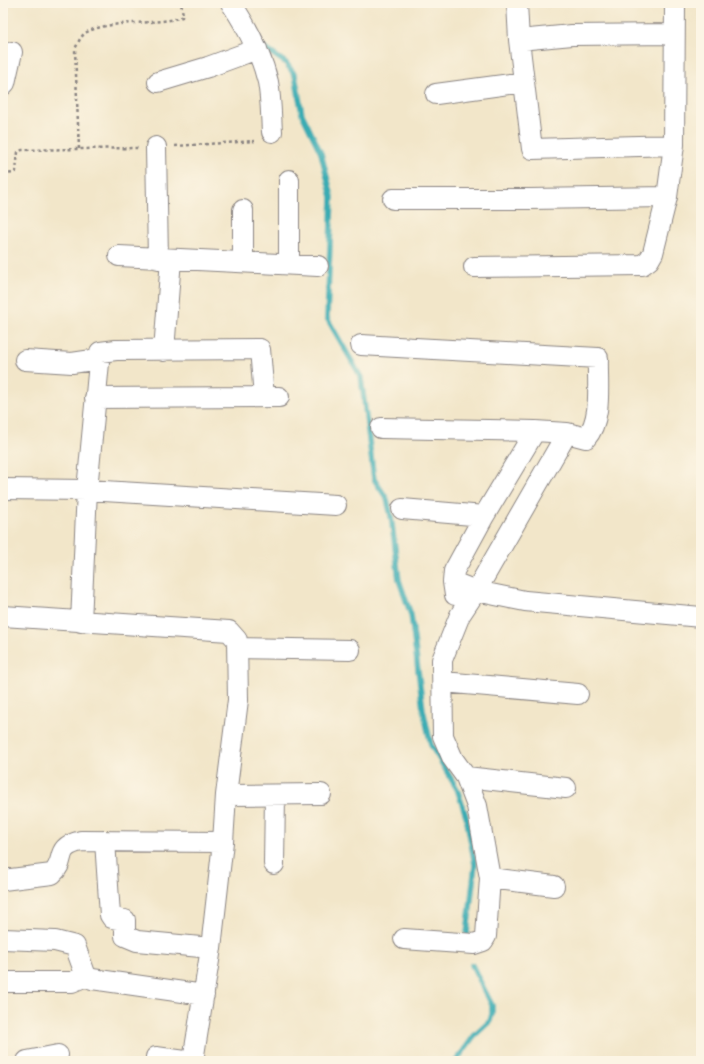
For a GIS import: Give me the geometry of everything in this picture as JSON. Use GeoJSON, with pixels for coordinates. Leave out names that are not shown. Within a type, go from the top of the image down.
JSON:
{"type":"FeatureCollection","features":[{"type":"Feature","properties":{"kind":"street"},"geometry":{"type":"LineString","coordinates":[[230,3],[257,49],[267,81],[272,132]]}},
{"type":"Feature","properties":{"kind":"street"},"geometry":{"type":"LineString","coordinates":[[517,3],[519,40],[532,149],[674,145]]}},
{"type":"Feature","properties":{"kind":"street"},"geometry":{"type":"LineString","coordinates":[[474,266],[642,265],[649,260],[653,253],[668,197],[674,145],[673,34],[675,3]]}},
{"type":"Feature","properties":{"kind":"street"},"geometry":{"type":"LineString","coordinates":[[519,40],[572,35],[673,34]]}},
{"type":"Feature","properties":{"kind":"street"},"geometry":{"type":"LineString","coordinates":[[158,82],[208,67],[257,49]]}},
{"type":"Feature","properties":{"kind":"street"},"geometry":{"type":"LineString","coordinates":[[3,85],[6,83],[12,52]]}},
{"type":"Feature","properties":{"kind":"street"},"geometry":{"type":"LineString","coordinates":[[436,94],[524,82]]}},
{"type":"Feature","properties":{"kind":"street"},"geometry":{"type":"LineString","coordinates":[[156,147],[164,259],[164,351]]}},
{"type":"Feature","properties":{"kind":"street"},"geometry":{"type":"LineString","coordinates":[[289,180],[289,264]]}},
{"type":"Feature","properties":{"kind":"street"},"geometry":{"type":"LineString","coordinates":[[393,198],[529,199],[668,197]]}},
{"type":"Feature","properties":{"kind":"street"},"geometry":{"type":"LineString","coordinates":[[243,210],[243,262]]}},
{"type":"Feature","properties":{"kind":"street"},"geometry":{"type":"LineString","coordinates":[[119,256],[318,266]]}},
{"type":"Feature","properties":{"kind":"street"},"geometry":{"type":"LineString","coordinates":[[361,345],[598,358],[597,419],[592,431],[586,438],[567,433],[535,431],[380,428]]}},
{"type":"Feature","properties":{"kind":"street"},"geometry":{"type":"LineString","coordinates":[[81,622],[87,490],[95,398],[100,352],[105,350],[164,351],[260,349],[272,397],[95,398]]}},
{"type":"Feature","properties":{"kind":"street"},"geometry":{"type":"LineString","coordinates":[[25,360],[72,363],[99,359]]}},
{"type":"Feature","properties":{"kind":"street"},"geometry":{"type":"LineString","coordinates":[[460,615],[453,582],[454,571],[484,516],[535,431]]}},
{"type":"Feature","properties":{"kind":"street"},"geometry":{"type":"LineString","coordinates":[[404,939],[474,944],[483,941],[487,929],[490,878],[477,806],[466,777],[453,759],[443,736],[442,660],[460,615],[476,591],[567,433]]}},
{"type":"Feature","properties":{"kind":"street"},"geometry":{"type":"LineString","coordinates":[[3,490],[87,490],[336,505]]}},
{"type":"Feature","properties":{"kind":"street"},"geometry":{"type":"LineString","coordinates":[[402,510],[484,516]]}},
{"type":"Feature","properties":{"kind":"street"},"geometry":{"type":"LineString","coordinates":[[453,582],[476,591],[525,601],[701,617]]}},
{"type":"Feature","properties":{"kind":"street"},"geometry":{"type":"LineString","coordinates":[[3,616],[229,631],[235,636],[238,648],[238,700],[226,795],[223,842],[211,948],[193,1061]]}},
{"type":"Feature","properties":{"kind":"street"},"geometry":{"type":"LineString","coordinates":[[238,648],[350,650]]}},
{"type":"Feature","properties":{"kind":"street"},"geometry":{"type":"LineString","coordinates":[[443,682],[578,694]]}},
{"type":"Feature","properties":{"kind":"street"},"geometry":{"type":"LineString","coordinates":[[466,777],[566,788]]}},
{"type":"Feature","properties":{"kind":"street"},"geometry":{"type":"LineString","coordinates":[[226,795],[321,794]]}},
{"type":"Feature","properties":{"kind":"street"},"geometry":{"type":"LineString","coordinates":[[274,795],[274,864]]}},
{"type":"Feature","properties":{"kind":"street"},"geometry":{"type":"LineString","coordinates":[[3,880],[52,874],[57,869],[64,848],[68,844],[81,840],[223,842]]}},
{"type":"Feature","properties":{"kind":"street"},"geometry":{"type":"LineString","coordinates":[[105,841],[110,916],[112,918],[125,920],[125,936],[130,940],[137,941],[211,948]]}},
{"type":"Feature","properties":{"kind":"street"},"geometry":{"type":"LineString","coordinates":[[490,878],[554,886]]}},
{"type":"Feature","properties":{"kind":"street"},"geometry":{"type":"LineString","coordinates":[[3,939],[54,941],[72,944],[77,948],[86,976],[92,979],[204,995]]}},
{"type":"Feature","properties":{"kind":"street"},"geometry":{"type":"LineString","coordinates":[[3,982],[72,982],[86,976]]}},
{"type":"Feature","properties":{"kind":"street"},"geometry":{"type":"LineString","coordinates":[[27,1061],[58,1055]]}},
{"type":"Feature","properties":{"kind":"street"},"geometry":{"type":"LineString","coordinates":[[156,1057],[185,1061]]}},
{"type":"Feature","properties":{"kind":"path"},"geometry":{"type":"LineString","coordinates":[[79,149],[75,49],[79,40],[87,32],[106,27],[182,17],[182,3]]}},
{"type":"Feature","properties":{"kind":"path"},"geometry":{"type":"LineString","coordinates":[[3,174],[14,173],[16,171],[16,156],[18,152],[22,150]]}},
{"type":"Feature","properties":{"kind":"waterway"},"geometry":{"type":"LineString","coordinates":[[263,47],[286,63],[295,75],[302,114],[321,153],[332,197],[327,318],[361,377],[374,479],[387,499],[391,516],[399,580],[411,615],[423,709],[431,745],[457,789],[466,816],[475,865],[467,933]]}},
{"type":"Feature","properties":{"kind":"waterway"},"geometry":{"type":"LineString","coordinates":[[456,1061],[474,1036],[490,1021],[492,1014],[492,1005],[472,965]]}}]}
